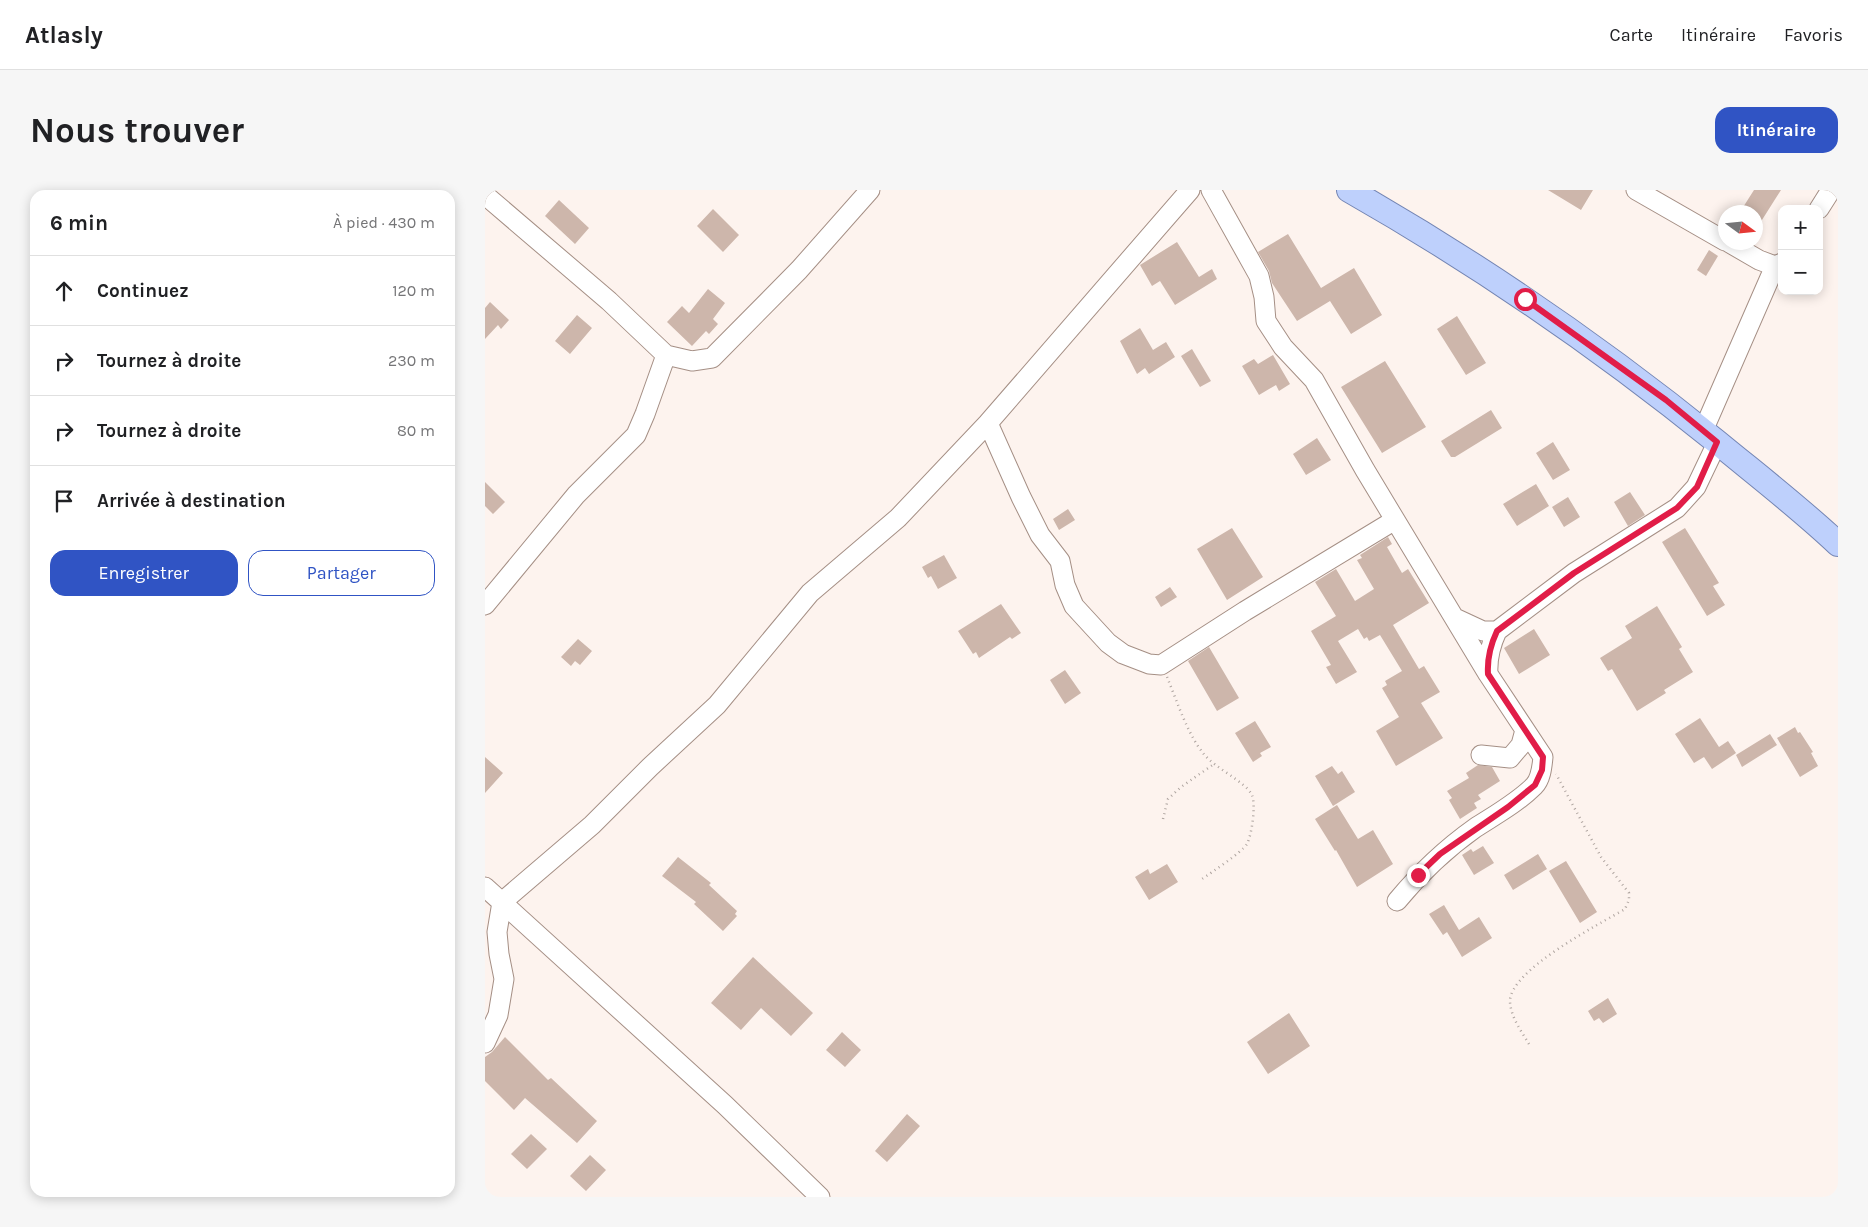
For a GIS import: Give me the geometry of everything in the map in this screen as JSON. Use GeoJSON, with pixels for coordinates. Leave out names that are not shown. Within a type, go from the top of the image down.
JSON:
{"type":"FeatureCollection","features":[{"type":"Feature","properties":{"kind":"main road"},"geometry":{"type":"LineString","coordinates":[[1349,190],[1456,253],[1627,371],[1666,400],[1838,544]]}},
{"type":"Feature","properties":{"kind":"street"},"geometry":{"type":"LineString","coordinates":[[485,195],[609,301],[666,355],[692,361],[712,358],[799,270],[870,190]]}},
{"type":"Feature","properties":{"kind":"street"},"geometry":{"type":"LineString","coordinates":[[485,1043],[498,1015],[504,979],[497,932],[502,902],[592,826],[650,767],[717,705],[810,593],[898,518],[988,423],[1190,190]]}},
{"type":"Feature","properties":{"kind":"street"},"geometry":{"type":"LineString","coordinates":[[1211,190],[1259,276],[1264,297],[1266,321],[1283,347],[1314,380],[1395,520],[1488,674],[1543,757],[1542,770],[1535,785],[1508,807],[1440,854],[1418,875],[1397,901]]}},
{"type":"Feature","properties":{"kind":"street"},"geometry":{"type":"LineString","coordinates":[[1636,190],[1718,237]]}},
{"type":"Feature","properties":{"kind":"street"},"geometry":{"type":"LineString","coordinates":[[1822,205],[1831,190]]}},
{"type":"Feature","properties":{"kind":"street"},"geometry":{"type":"LineString","coordinates":[[1741,250],[1759,260],[1778,265]]}},
{"type":"Feature","properties":{"kind":"street"},"geometry":{"type":"LineString","coordinates":[[1488,674],[1487,659],[1497,631],[1574,573],[1677,508],[1697,487],[1710,437],[1778,267]]}},
{"type":"Feature","properties":{"kind":"street"},"geometry":{"type":"LineString","coordinates":[[485,605],[576,495],[636,434],[666,355]]}},
{"type":"Feature","properties":{"kind":"street"},"geometry":{"type":"LineString","coordinates":[[988,423],[1021,497],[1041,535],[1060,561],[1065,584],[1074,606],[1108,643],[1123,654],[1149,664],[1161,664],[1395,520]]}},
{"type":"Feature","properties":{"kind":"street"},"geometry":{"type":"LineString","coordinates":[[1455,618],[1483,630],[1497,631]]}},
{"type":"Feature","properties":{"kind":"street"},"geometry":{"type":"LineString","coordinates":[[1481,755],[1510,758],[1521,745],[1525,730]]}},
{"type":"Feature","properties":{"kind":"street"},"geometry":{"type":"LineString","coordinates":[[485,887],[725,1105],[820,1197]]}},
{"type":"Feature","properties":{"kind":"path"},"geometry":{"type":"LineString","coordinates":[[1161,664],[1186,723],[1202,753],[1252,795],[1254,814],[1246,844],[1224,864],[1202,880]]}},
{"type":"Feature","properties":{"kind":"path"},"geometry":{"type":"LineString","coordinates":[[1529,1044],[1514,1018],[1510,1000],[1515,987],[1523,976],[1554,951],[1625,909],[1629,900],[1629,893],[1601,857],[1561,781],[1543,757]]}},
{"type":"Feature","properties":{"kind":"path"},"geometry":{"type":"LineString","coordinates":[[1163,819],[1168,799],[1181,787],[1214,764]]}},
{"type":"Feature","properties":{"kind":"building"},"geometry":{"type":"Polygon","coordinates":[[[1548,190],[1593,190],[1581,210],[1548,190]]]}},
{"type":"Feature","properties":{"kind":"building"},"geometry":{"type":"Polygon","coordinates":[[[1754,190],[1781,190],[1763,218],[1763,205],[1744,205],[1754,190]]]}},
{"type":"Feature","properties":{"kind":"building"},"geometry":{"type":"Polygon","coordinates":[[[559,200],[589,228],[575,244],[545,216],[559,200]]]}},
{"type":"Feature","properties":{"kind":"building"},"geometry":{"type":"Polygon","coordinates":[[[713,209],[739,235],[723,252],[697,226],[713,209]]]}},
{"type":"Feature","properties":{"kind":"building"},"geometry":{"type":"Polygon","coordinates":[[[1288,234],[1321,288],[1354,268],[1382,315],[1351,334],[1330,301],[1297,321],[1272,283],[1269,271],[1258,252],[1288,234]]]}},
{"type":"Feature","properties":{"kind":"building"},"geometry":{"type":"Polygon","coordinates":[[[1177,242],[1199,277],[1212,269],[1217,279],[1175,305],[1160,281],[1152,286],[1140,265],[1177,242]]]}},
{"type":"Feature","properties":{"kind":"building"},"geometry":{"type":"Polygon","coordinates":[[[1709,250],[1718,256],[1706,276],[1697,270],[1709,250]]]}},
{"type":"Feature","properties":{"kind":"building"},"geometry":{"type":"Polygon","coordinates":[[[708,289],[725,303],[713,319],[718,324],[709,334],[706,331],[692,346],[667,322],[682,306],[689,313],[708,289]]]}},
{"type":"Feature","properties":{"kind":"building"},"geometry":{"type":"Polygon","coordinates":[[[490,302],[509,320],[501,329],[498,325],[485,339],[485,308],[490,302]]]}},
{"type":"Feature","properties":{"kind":"building"},"geometry":{"type":"Polygon","coordinates":[[[577,315],[592,328],[570,354],[555,341],[577,315]]]}},
{"type":"Feature","properties":{"kind":"building"},"geometry":{"type":"Polygon","coordinates":[[[1457,316],[1486,363],[1466,375],[1437,329],[1457,316]]]}},
{"type":"Feature","properties":{"kind":"building"},"geometry":{"type":"Polygon","coordinates":[[[1140,328],[1153,350],[1166,342],[1175,357],[1149,374],[1145,368],[1137,374],[1120,341],[1140,328]]]}},
{"type":"Feature","properties":{"kind":"building"},"geometry":{"type":"Polygon","coordinates":[[[1192,349],[1211,381],[1200,387],[1181,356],[1192,349]]]}},
{"type":"Feature","properties":{"kind":"building"},"geometry":{"type":"Polygon","coordinates":[[[1273,355],[1290,384],[1279,391],[1276,385],[1259,395],[1242,366],[1254,359],[1258,364],[1273,355]]]}},
{"type":"Feature","properties":{"kind":"building"},"geometry":{"type":"Polygon","coordinates":[[[1385,361],[1426,427],[1382,453],[1341,387],[1385,361]]]}},
{"type":"Feature","properties":{"kind":"building"},"geometry":{"type":"Polygon","coordinates":[[[1491,410],[1502,428],[1455,457],[1451,457],[1441,441],[1491,410]]]}},
{"type":"Feature","properties":{"kind":"building"},"geometry":{"type":"Polygon","coordinates":[[[1317,438],[1331,460],[1306,475],[1293,454],[1317,438]]]}},
{"type":"Feature","properties":{"kind":"building"},"geometry":{"type":"Polygon","coordinates":[[[1553,442],[1570,470],[1553,480],[1536,453],[1553,442]]]}},
{"type":"Feature","properties":{"kind":"building"},"geometry":{"type":"Polygon","coordinates":[[[485,482],[505,502],[493,514],[485,506],[485,482]]]}},
{"type":"Feature","properties":{"kind":"building"},"geometry":{"type":"Polygon","coordinates":[[[1536,484],[1549,506],[1517,526],[1503,504],[1536,484]]]}},
{"type":"Feature","properties":{"kind":"building"},"geometry":{"type":"Polygon","coordinates":[[[1630,492],[1645,515],[1628,526],[1614,502],[1630,492]]]}},
{"type":"Feature","properties":{"kind":"building"},"geometry":{"type":"Polygon","coordinates":[[[1568,497],[1580,517],[1564,527],[1552,507],[1568,497]]]}},
{"type":"Feature","properties":{"kind":"building"},"geometry":{"type":"Polygon","coordinates":[[[1068,509],[1075,520],[1059,530],[1053,519],[1068,509]]]}},
{"type":"Feature","properties":{"kind":"building"},"geometry":{"type":"Polygon","coordinates":[[[1232,528],[1263,577],[1227,600],[1197,549],[1232,528]]]}},
{"type":"Feature","properties":{"kind":"building"},"geometry":{"type":"Polygon","coordinates":[[[1685,528],[1719,583],[1713,586],[1725,605],[1707,616],[1662,542],[1685,528]]]}},
{"type":"Feature","properties":{"kind":"building"},"geometry":{"type":"Polygon","coordinates":[[[1388,537],[1392,544],[1387,547],[1402,573],[1408,569],[1429,603],[1393,625],[1419,669],[1424,666],[1440,692],[1421,703],[1443,738],[1396,766],[1376,731],[1399,717],[1382,688],[1387,685],[1385,681],[1402,671],[1380,635],[1369,641],[1367,637],[1364,639],[1358,629],[1338,641],[1357,672],[1336,684],[1326,667],[1331,665],[1311,631],[1336,616],[1315,582],[1336,569],[1355,601],[1374,589],[1357,560],[1362,558],[1360,555],[1388,537]]]}},
{"type":"Feature","properties":{"kind":"building"},"geometry":{"type":"Polygon","coordinates":[[[944,555],[957,578],[938,589],[931,576],[928,578],[922,567],[944,555]]]}},
{"type":"Feature","properties":{"kind":"building"},"geometry":{"type":"Polygon","coordinates":[[[1170,587],[1177,597],[1161,607],[1155,597],[1170,587]]]}},
{"type":"Feature","properties":{"kind":"building"},"geometry":{"type":"Polygon","coordinates":[[[1001,604],[1021,633],[1012,639],[1010,637],[979,658],[976,652],[973,654],[958,631],[1001,604]]]}},
{"type":"Feature","properties":{"kind":"building"},"geometry":{"type":"Polygon","coordinates":[[[1657,606],[1682,647],[1679,649],[1693,672],[1664,690],[1666,693],[1637,711],[1612,669],[1608,671],[1600,658],[1632,638],[1625,626],[1657,606]]]}},
{"type":"Feature","properties":{"kind":"building"},"geometry":{"type":"Polygon","coordinates":[[[1534,629],[1550,655],[1519,674],[1504,648],[1534,629]]]}},
{"type":"Feature","properties":{"kind":"building"},"geometry":{"type":"Polygon","coordinates":[[[578,639],[592,651],[580,665],[575,661],[571,666],[561,657],[578,639]]]}},
{"type":"Feature","properties":{"kind":"building"},"geometry":{"type":"Polygon","coordinates":[[[1209,647],[1239,698],[1217,711],[1188,661],[1209,647]]]}},
{"type":"Feature","properties":{"kind":"building"},"geometry":{"type":"Polygon","coordinates":[[[1065,670],[1081,693],[1065,704],[1050,680],[1065,670]]]}},
{"type":"Feature","properties":{"kind":"building"},"geometry":{"type":"Polygon","coordinates":[[[1700,718],[1719,747],[1728,741],[1736,753],[1712,769],[1704,757],[1694,763],[1675,734],[1700,718]]]}},
{"type":"Feature","properties":{"kind":"building"},"geometry":{"type":"Polygon","coordinates":[[[1255,721],[1271,747],[1260,753],[1262,756],[1253,762],[1235,733],[1255,721]]]}},
{"type":"Feature","properties":{"kind":"building"},"geometry":{"type":"Polygon","coordinates":[[[1795,727],[1813,752],[1811,753],[1818,766],[1800,777],[1777,738],[1795,727]]]}},
{"type":"Feature","properties":{"kind":"building"},"geometry":{"type":"Polygon","coordinates":[[[1770,734],[1777,745],[1742,767],[1736,755],[1770,734]]]}},
{"type":"Feature","properties":{"kind":"building"},"geometry":{"type":"Polygon","coordinates":[[[485,757],[503,773],[485,793],[485,757]]]}},
{"type":"Feature","properties":{"kind":"building"},"geometry":{"type":"Polygon","coordinates":[[[1478,765],[1492,767],[1500,781],[1478,795],[1481,799],[1474,803],[1477,808],[1460,819],[1449,800],[1452,798],[1447,791],[1469,778],[1466,773],[1478,765]]]}},
{"type":"Feature","properties":{"kind":"building"},"geometry":{"type":"Polygon","coordinates":[[[1332,766],[1338,774],[1342,771],[1355,792],[1333,806],[1315,776],[1332,766]]]}},
{"type":"Feature","properties":{"kind":"building"},"geometry":{"type":"Polygon","coordinates":[[[1337,805],[1358,839],[1373,830],[1393,864],[1357,887],[1336,850],[1315,819],[1337,805]]]}},
{"type":"Feature","properties":{"kind":"building"},"geometry":{"type":"Polygon","coordinates":[[[1483,846],[1494,863],[1474,875],[1462,855],[1471,849],[1473,852],[1483,846]]]}},
{"type":"Feature","properties":{"kind":"building"},"geometry":{"type":"Polygon","coordinates":[[[1538,854],[1547,869],[1513,890],[1504,875],[1538,854]]]}},
{"type":"Feature","properties":{"kind":"building"},"geometry":{"type":"Polygon","coordinates":[[[678,857],[711,883],[709,885],[737,911],[735,914],[737,916],[723,931],[694,904],[696,902],[662,876],[678,857]]]}},
{"type":"Feature","properties":{"kind":"building"},"geometry":{"type":"Polygon","coordinates":[[[1566,861],[1597,912],[1580,923],[1549,871],[1566,861]]]}},
{"type":"Feature","properties":{"kind":"building"},"geometry":{"type":"Polygon","coordinates":[[[1167,864],[1178,882],[1149,900],[1135,877],[1148,869],[1150,874],[1167,864]]]}},
{"type":"Feature","properties":{"kind":"building"},"geometry":{"type":"Polygon","coordinates":[[[1444,905],[1459,930],[1479,917],[1492,938],[1462,957],[1447,932],[1443,935],[1429,914],[1444,905]]]}},
{"type":"Feature","properties":{"kind":"building"},"geometry":{"type":"Polygon","coordinates":[[[753,957],[813,1013],[791,1036],[761,1008],[741,1030],[711,1003],[753,957]]]}},
{"type":"Feature","properties":{"kind":"building"},"geometry":{"type":"Polygon","coordinates":[[[1608,998],[1617,1014],[1603,1023],[1599,1018],[1594,1021],[1588,1011],[1608,998]]]}},
{"type":"Feature","properties":{"kind":"building"},"geometry":{"type":"Polygon","coordinates":[[[1289,1013],[1310,1046],[1268,1074],[1247,1042],[1289,1013]]]}},
{"type":"Feature","properties":{"kind":"building"},"geometry":{"type":"Polygon","coordinates":[[[842,1032],[861,1050],[845,1067],[826,1050],[842,1032]]]}},
{"type":"Feature","properties":{"kind":"building"},"geometry":{"type":"Polygon","coordinates":[[[505,1037],[548,1080],[551,1078],[597,1121],[577,1143],[525,1098],[514,1110],[485,1081],[485,1057],[505,1037]]]}},
{"type":"Feature","properties":{"kind":"building"},"geometry":{"type":"Polygon","coordinates":[[[907,1114],[920,1126],[887,1162],[875,1151],[907,1114]]]}},
{"type":"Feature","properties":{"kind":"building"},"geometry":{"type":"Polygon","coordinates":[[[531,1134],[547,1149],[527,1169],[511,1154],[531,1134]]]}},
{"type":"Feature","properties":{"kind":"building"},"geometry":{"type":"Polygon","coordinates":[[[590,1155],[606,1170],[586,1191],[570,1176],[590,1155]]]}},
{"type":"Feature","properties":{"kind":"route"},"geometry":{"type":"LineString","coordinates":[[1418,875],[1440,854],[1508,807],[1535,785],[1542,770],[1543,757],[1488,674],[1487,659],[1497,631],[1574,573],[1639,530],[1677,508],[1697,487],[1717,442],[1666,400],[1525,299]]}}]}
